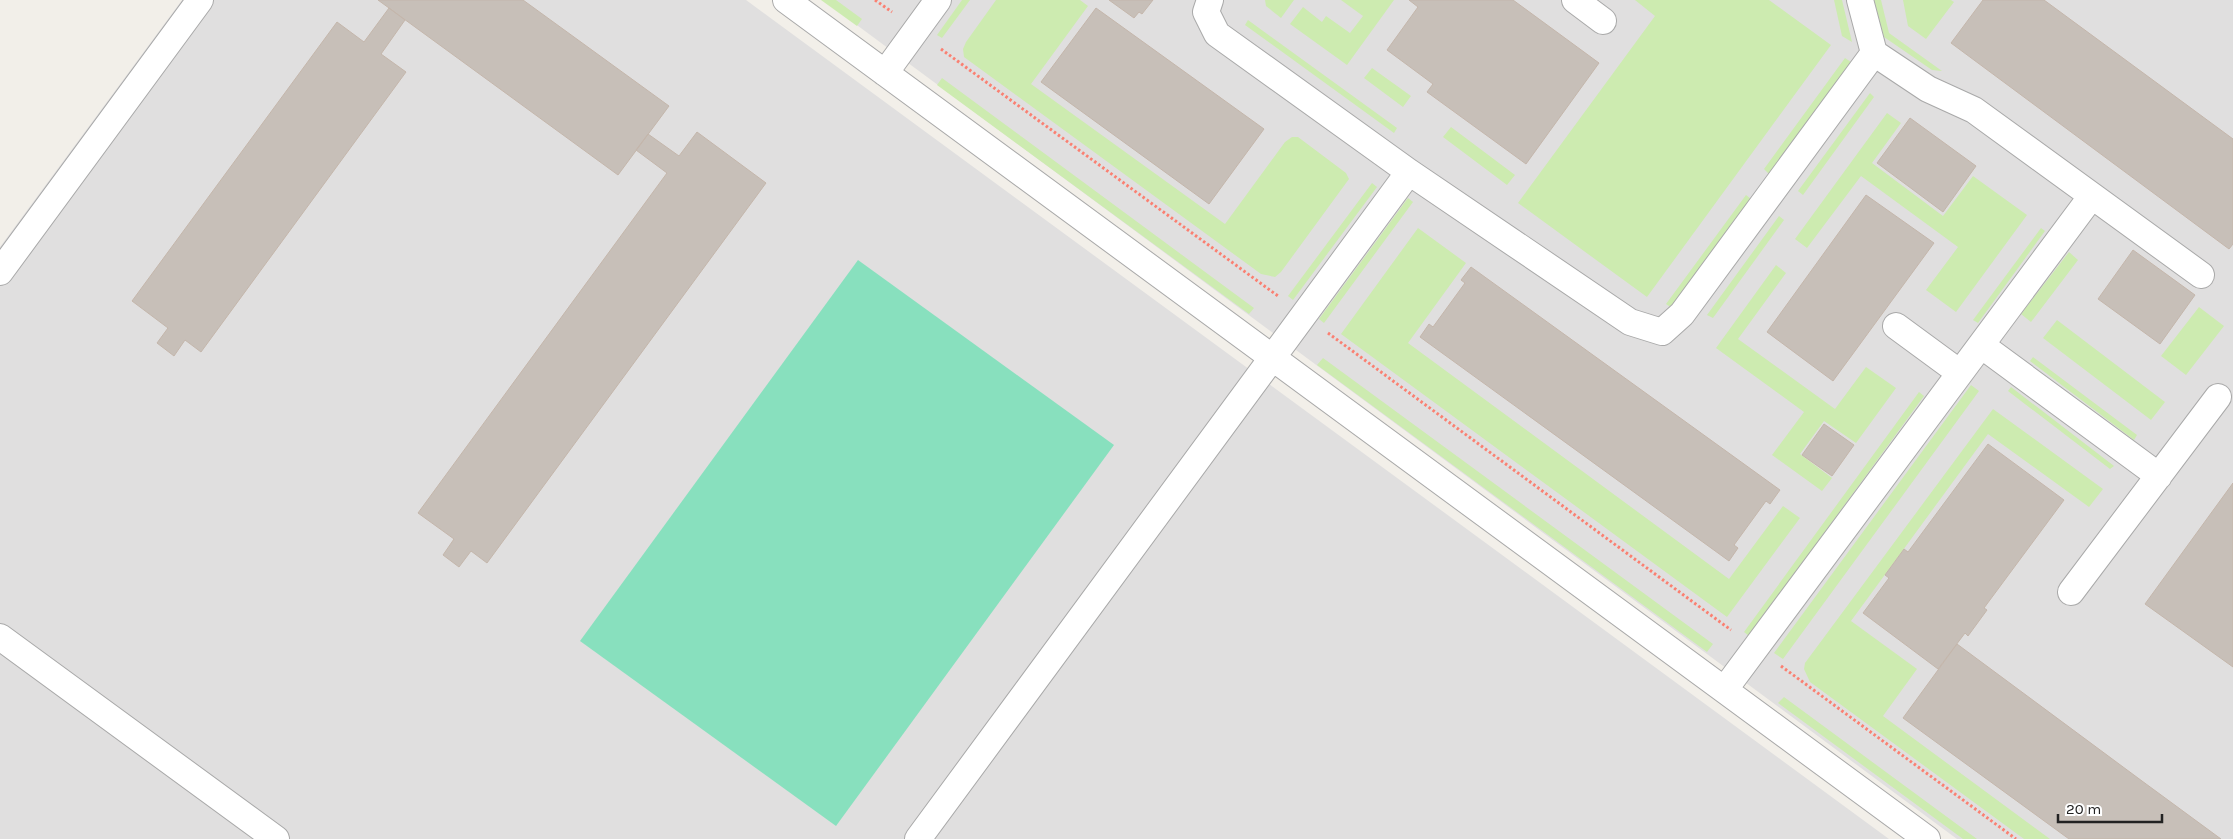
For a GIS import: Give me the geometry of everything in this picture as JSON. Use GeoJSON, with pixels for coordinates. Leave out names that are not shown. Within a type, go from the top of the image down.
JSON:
{"type":"FeatureCollection","features":[{"type":"Feature","properties":{"kind":"street"},"geometry":{"type":"LineString","coordinates":[[0,272],[200,0]]}},
{"type":"Feature","properties":{"kind":"street"},"geometry":{"type":"LineString","coordinates":[[786,0],[1927,839]]}},
{"type":"Feature","properties":{"kind":"street"},"geometry":{"type":"LineString","coordinates":[[885,72],[938,0]]}},
{"type":"Feature","properties":{"kind":"street"},"geometry":{"type":"LineString","coordinates":[[1210,0],[1206,12],[1217,34],[1409,172],[1630,322],[1662,332],[1682,314],[1874,52]]}},
{"type":"Feature","properties":{"kind":"street"},"geometry":{"type":"LineString","coordinates":[[1575,0],[1603,21]]}},
{"type":"Feature","properties":{"kind":"street"},"geometry":{"type":"LineString","coordinates":[[1860,0],[1874,52],[1928,89],[1974,110],[2201,275]]}},
{"type":"Feature","properties":{"kind":"street"},"geometry":{"type":"LineString","coordinates":[[918,839],[1409,172]]}},
{"type":"Feature","properties":{"kind":"street"},"geometry":{"type":"LineString","coordinates":[[1724,689],[2092,197]]}},
{"type":"Feature","properties":{"kind":"street"},"geometry":{"type":"LineString","coordinates":[[1896,326],[1960,373]]}},
{"type":"Feature","properties":{"kind":"street"},"geometry":{"type":"LineString","coordinates":[[1981,345],[2159,476]]}},
{"type":"Feature","properties":{"kind":"street"},"geometry":{"type":"LineString","coordinates":[[2071,592],[2218,397]]}},
{"type":"Feature","properties":{"kind":"street"},"geometry":{"type":"LineString","coordinates":[[0,637],[276,839]]}},
{"type":"Feature","properties":{"kind":"path"},"geometry":{"type":"LineString","coordinates":[[875,0],[2016,839]]}},
{"type":"Feature","properties":{"kind":"shaded area"},"geometry":{"type":"Polygon","coordinates":[[[182,0],[746,0],[1889,839],[0,839],[0,247],[182,0]]]}},
{"type":"Feature","properties":{"kind":"shaded area"},"geometry":{"type":"Polygon","coordinates":[[[823,0],[2233,0],[2233,839],[1957,839],[823,0]]]}},
{"type":"Feature","properties":{"kind":"green space"},"geometry":{"type":"Polygon","coordinates":[[[821,0],[836,0],[862,19],[857,26],[821,0]]]}},
{"type":"Feature","properties":{"kind":"green space"},"geometry":{"type":"Polygon","coordinates":[[[962,0],[970,0],[942,38],[937,35],[962,0]]]}},
{"type":"Feature","properties":{"kind":"green space"},"geometry":{"type":"Polygon","coordinates":[[[996,0],[1080,0],[1088,6],[1031,84],[1225,224],[1285,142],[1292,137],[1298,137],[1346,173],[1349,179],[1281,272],[1275,277],[1261,274],[964,57],[963,49],[966,42],[996,0]]]}},
{"type":"Feature","properties":{"kind":"green space"},"geometry":{"type":"Polygon","coordinates":[[[1265,0],[1294,0],[1281,18],[1266,6],[1265,0]]]}},
{"type":"Feature","properties":{"kind":"green space"},"geometry":{"type":"Polygon","coordinates":[[[1341,0],[1394,0],[1347,65],[1290,24],[1303,7],[1322,22],[1326,16],[1350,33],[1363,16],[1341,0]]]}},
{"type":"Feature","properties":{"kind":"green space"},"geometry":{"type":"Polygon","coordinates":[[[1635,0],[1769,0],[1831,45],[1647,297],[1518,203],[1655,16],[1635,0]]]}},
{"type":"Feature","properties":{"kind":"green space"},"geometry":{"type":"Polygon","coordinates":[[[1834,0],[1842,0],[1852,42],[1842,36],[1834,0]]]}},
{"type":"Feature","properties":{"kind":"green space"},"geometry":{"type":"Polygon","coordinates":[[[1874,0],[1881,0],[1889,33],[1942,71],[1932,70],[1884,37],[1874,0]]]}},
{"type":"Feature","properties":{"kind":"green space"},"geometry":{"type":"Polygon","coordinates":[[[1903,0],[1951,0],[1954,2],[1926,39],[1908,26],[1903,0]]]}},
{"type":"Feature","properties":{"kind":"green space"},"geometry":{"type":"Polygon","coordinates":[[[1248,20],[1397,128],[1394,133],[1245,25],[1248,20]]]}},
{"type":"Feature","properties":{"kind":"green space"},"geometry":{"type":"Polygon","coordinates":[[[1845,58],[1851,62],[1769,174],[1764,169],[1845,58]]]}},
{"type":"Feature","properties":{"kind":"green space"},"geometry":{"type":"Polygon","coordinates":[[[1372,68],[1411,96],[1403,107],[1364,78],[1372,68]]]}},
{"type":"Feature","properties":{"kind":"green space"},"geometry":{"type":"Polygon","coordinates":[[[942,78],[1254,308],[1249,314],[937,85],[942,78]]]}},
{"type":"Feature","properties":{"kind":"green space"},"geometry":{"type":"Polygon","coordinates":[[[1870,93],[1874,97],[1803,195],[1798,191],[1870,93]]]}},
{"type":"Feature","properties":{"kind":"green space"},"geometry":{"type":"Polygon","coordinates":[[[1887,113],[1901,123],[1872,163],[1943,216],[1973,176],[2027,215],[1956,312],[1926,290],[1958,247],[1861,176],[1807,248],[1795,239],[1887,113]]]}},
{"type":"Feature","properties":{"kind":"green space"},"geometry":{"type":"Polygon","coordinates":[[[1451,127],[1515,175],[1507,185],[1443,137],[1451,127]]]}},
{"type":"Feature","properties":{"kind":"green space"},"geometry":{"type":"Polygon","coordinates":[[[1372,183],[1377,187],[1293,300],[1288,296],[1372,183]]]}},
{"type":"Feature","properties":{"kind":"green space"},"geometry":{"type":"Polygon","coordinates":[[[1746,195],[1751,199],[1672,308],[1666,304],[1746,195]]]}},
{"type":"Feature","properties":{"kind":"green space"},"geometry":{"type":"Polygon","coordinates":[[[1408,198],[1413,202],[1324,323],[1319,319],[1408,198]]]}},
{"type":"Feature","properties":{"kind":"green space"},"geometry":{"type":"Polygon","coordinates":[[[1779,216],[1784,220],[1713,318],[1707,315],[1779,216]]]}},
{"type":"Feature","properties":{"kind":"green space"},"geometry":{"type":"Polygon","coordinates":[[[1418,228],[1466,263],[1408,343],[1729,579],[1783,506],[1800,518],[1727,617],[1341,334],[1418,228]]]}},
{"type":"Feature","properties":{"kind":"green space"},"geometry":{"type":"Polygon","coordinates":[[[2041,228],[2045,231],[1978,323],[1973,320],[2041,228]]]}},
{"type":"Feature","properties":{"kind":"green space"},"geometry":{"type":"Polygon","coordinates":[[[2069,252],[2078,260],[2031,322],[2021,314],[2069,252]]]}},
{"type":"Feature","properties":{"kind":"green space"},"geometry":{"type":"Polygon","coordinates":[[[858,260],[1114,445],[836,826],[580,641],[858,260]]]}},
{"type":"Feature","properties":{"kind":"green space"},"geometry":{"type":"Polygon","coordinates":[[[1776,265],[1786,273],[1738,339],[1835,409],[1866,367],[1896,388],[1856,443],[1824,421],[1800,454],[1832,478],[1822,491],[1772,455],[1804,412],[1716,348],[1776,265]]]}},
{"type":"Feature","properties":{"kind":"green space"},"geometry":{"type":"Polygon","coordinates":[[[2199,307],[2224,326],[2186,375],[2161,356],[2199,307]]]}},
{"type":"Feature","properties":{"kind":"green space"},"geometry":{"type":"Polygon","coordinates":[[[2057,320],[2165,402],[2151,420],[2043,338],[2057,320]]]}},
{"type":"Feature","properties":{"kind":"green space"},"geometry":{"type":"Polygon","coordinates":[[[2033,357],[2137,435],[2134,440],[2030,361],[2033,357]]]}},
{"type":"Feature","properties":{"kind":"green space"},"geometry":{"type":"Polygon","coordinates":[[[1323,358],[1713,644],[1707,652],[1317,365],[1323,358]]]}},
{"type":"Feature","properties":{"kind":"green space"},"geometry":{"type":"Polygon","coordinates":[[[1971,385],[1979,391],[1783,659],[1774,653],[1971,385]]]}},
{"type":"Feature","properties":{"kind":"green space"},"geometry":{"type":"Polygon","coordinates":[[[2011,387],[2114,466],[2110,469],[2008,391],[2011,387]]]}},
{"type":"Feature","properties":{"kind":"green space"},"geometry":{"type":"Polygon","coordinates":[[[1919,392],[1924,396],[1749,636],[1744,632],[1919,392]]]}},
{"type":"Feature","properties":{"kind":"green space"},"geometry":{"type":"Polygon","coordinates":[[[1993,409],[2103,489],[2089,507],[1988,434],[1851,621],[1917,669],[1883,716],[2050,839],[2024,839],[1810,682],[1804,669],[1805,663],[1993,409]]]}},
{"type":"Feature","properties":{"kind":"green space"},"geometry":{"type":"Polygon","coordinates":[[[1784,697],[1977,839],[1963,839],[1778,703],[1784,697]]]}},
{"type":"Feature","properties":{"kind":"building"},"geometry":{"type":"Polygon","coordinates":[[[378,0],[523,0],[669,106],[618,175],[378,0]]]}},
{"type":"Feature","properties":{"kind":"building"},"geometry":{"type":"Polygon","coordinates":[[[1109,0],[1153,0],[1142,14],[1139,12],[1134,18],[1109,0]]]}},
{"type":"Feature","properties":{"kind":"building"},"geometry":{"type":"Polygon","coordinates":[[[1409,0],[1513,0],[1599,63],[1526,164],[1427,92],[1433,84],[1387,50],[1418,7],[1409,0]]]}},
{"type":"Feature","properties":{"kind":"building"},"geometry":{"type":"Polygon","coordinates":[[[1983,0],[2044,0],[2233,139],[2233,244],[2229,249],[1951,43],[1983,0]]]}},
{"type":"Feature","properties":{"kind":"building"},"geometry":{"type":"Polygon","coordinates":[[[389,8],[405,20],[381,54],[406,72],[201,352],[185,340],[174,356],[157,343],[168,328],[132,301],[337,22],[364,42],[389,8]]]}},
{"type":"Feature","properties":{"kind":"building"},"geometry":{"type":"Polygon","coordinates":[[[1096,8],[1264,129],[1209,204],[1041,82],[1096,8]]]}},
{"type":"Feature","properties":{"kind":"building"},"geometry":{"type":"Polygon","coordinates":[[[1910,118],[1976,166],[1943,212],[1877,163],[1910,118]]]}},
{"type":"Feature","properties":{"kind":"building"},"geometry":{"type":"Polygon","coordinates":[[[697,132],[766,183],[487,563],[471,551],[459,567],[443,555],[454,539],[418,513],[667,173],[636,150],[648,134],[679,156],[697,132]]]}},
{"type":"Feature","properties":{"kind":"building"},"geometry":{"type":"Polygon","coordinates":[[[1866,195],[1934,243],[1833,381],[1767,332],[1866,195]]]}},
{"type":"Feature","properties":{"kind":"building"},"geometry":{"type":"Polygon","coordinates":[[[2133,250],[2195,295],[2160,344],[2098,299],[2133,250]]]}},
{"type":"Feature","properties":{"kind":"building"},"geometry":{"type":"Polygon","coordinates":[[[1471,267],[1780,490],[1770,504],[1766,501],[1734,545],[1738,548],[1729,561],[1420,337],[1429,324],[1433,327],[1465,283],[1461,280],[1471,267]]]}},
{"type":"Feature","properties":{"kind":"building"},"geometry":{"type":"Polygon","coordinates":[[[1824,424],[1854,445],[1832,476],[1802,455],[1824,424]]]}},
{"type":"Feature","properties":{"kind":"building"},"geometry":{"type":"Polygon","coordinates":[[[1988,444],[2064,500],[1984,608],[1987,610],[1968,636],[1965,633],[1938,669],[1863,613],[1889,578],[1885,575],[1904,549],[1908,552],[1988,444]]]}},
{"type":"Feature","properties":{"kind":"building"},"geometry":{"type":"Polygon","coordinates":[[[2233,483],[2233,667],[2145,604],[2233,483]]]}},
{"type":"Feature","properties":{"kind":"building"},"geometry":{"type":"Polygon","coordinates":[[[1957,644],[2221,839],[2069,839],[1903,718],[1957,644]]]}}]}
